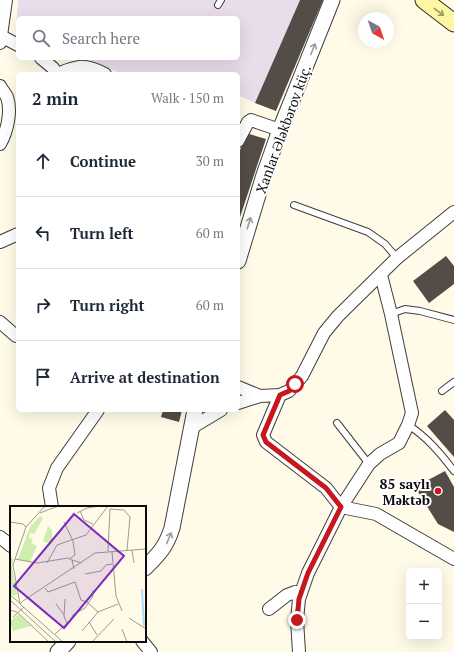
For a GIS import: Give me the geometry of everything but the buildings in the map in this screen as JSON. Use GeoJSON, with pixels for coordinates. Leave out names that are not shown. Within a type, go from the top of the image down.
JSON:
{"type":"FeatureCollection","features":[{"type":"Feature","properties":{"kind":"main road"},"geometry":{"type":"LineString","coordinates":[[424,0],[454,23]]}},
{"type":"Feature","properties":{"kind":"street"},"geometry":{"type":"LineString","coordinates":[[6,0],[1,40],[16,44]]}},
{"type":"Feature","properties":{"kind":"street","name":"Xanlar Ələkbərov küç."},"geometry":{"type":"LineString","coordinates":[[240,253],[264,175],[280,130],[332,0]]}},
{"type":"Feature","properties":{"kind":"street"},"geometry":{"type":"LineString","coordinates":[[43,60],[53,68],[55,72]]}},
{"type":"Feature","properties":{"kind":"street"},"geometry":{"type":"LineString","coordinates":[[61,72],[76,66],[86,67],[100,72]]}},
{"type":"Feature","properties":{"kind":"street"},"geometry":{"type":"LineString","coordinates":[[0,86],[7,97],[9,115],[3,139],[0,144]]}},
{"type":"Feature","properties":{"kind":"street"},"geometry":{"type":"LineString","coordinates":[[240,137],[248,122],[252,120],[280,130]]}},
{"type":"Feature","properties":{"kind":"street"},"geometry":{"type":"LineString","coordinates":[[240,401],[260,396],[280,395],[289,391],[302,376],[330,324],[382,275],[397,258],[454,212]]}},
{"type":"Feature","properties":{"kind":"street"},"geometry":{"type":"LineString","coordinates":[[0,242],[16,235]]}},
{"type":"Feature","properties":{"kind":"street"},"geometry":{"type":"LineString","coordinates":[[299,652],[297,620],[299,599],[308,573],[341,507],[369,464],[380,454],[399,443],[412,413],[392,314],[382,275]]}},
{"type":"Feature","properties":{"kind":"street"},"geometry":{"type":"LineString","coordinates":[[0,322],[16,336]]}},
{"type":"Feature","properties":{"kind":"street"},"geometry":{"type":"LineString","coordinates":[[240,388],[260,396]]}},
{"type":"Feature","properties":{"kind":"street"},"geometry":{"type":"LineString","coordinates":[[280,395],[263,435],[266,442],[326,488],[341,507],[376,514],[454,559]]}},
{"type":"Feature","properties":{"kind":"street"},"geometry":{"type":"LineString","coordinates":[[52,506],[49,488],[57,468],[97,412]]}},
{"type":"Feature","properties":{"kind":"street"},"geometry":{"type":"LineString","coordinates":[[146,567],[168,542],[195,412]]}},
{"type":"Feature","properties":{"kind":"street"},"geometry":{"type":"LineString","coordinates":[[191,428],[218,412]]}},
{"type":"Feature","properties":{"kind":"street"},"geometry":{"type":"LineString","coordinates":[[269,609],[287,595],[295,592],[299,599]]}},
{"type":"Feature","properties":{"kind":"street"},"geometry":{"type":"LineString","coordinates":[[58,652],[67,642]]}},
{"type":"Feature","properties":{"kind":"street"},"geometry":{"type":"LineString","coordinates":[[143,642],[151,652]]}},
{"type":"Feature","properties":{"kind":"lane"},"geometry":{"type":"LineString","coordinates":[[294,205],[368,232],[385,244],[397,258]]}},
{"type":"Feature","properties":{"kind":"lane"},"geometry":{"type":"LineString","coordinates":[[392,314],[405,309],[420,311],[454,320]]}},
{"type":"Feature","properties":{"kind":"lane"},"geometry":{"type":"LineString","coordinates":[[442,391],[454,382]]}},
{"type":"Feature","properties":{"kind":"lane"},"geometry":{"type":"LineString","coordinates":[[337,423],[369,464]]}},
{"type":"Feature","properties":{"kind":"lane"},"geometry":{"type":"LineString","coordinates":[[408,425],[417,431],[436,449],[454,471]]}},
{"type":"Feature","properties":{"kind":"shaded area"},"geometry":{"type":"Polygon","coordinates":[[[18,0],[300,0],[255,103],[240,96],[240,72],[118,72],[90,60],[240,60],[240,16],[17,16],[18,0]]]}},
{"type":"Feature","properties":{"kind":"place","name":"85 saylı Məktəb"},"geometry":{"type":"Point","coordinates":[438,491]}},
{"type":"Feature","properties":{"kind":"route"},"geometry":{"type":"LineString","coordinates":[[295,384],[289,391],[280,395],[263,435],[266,442],[326,488],[341,507],[302,586],[297,620]]}}]}
